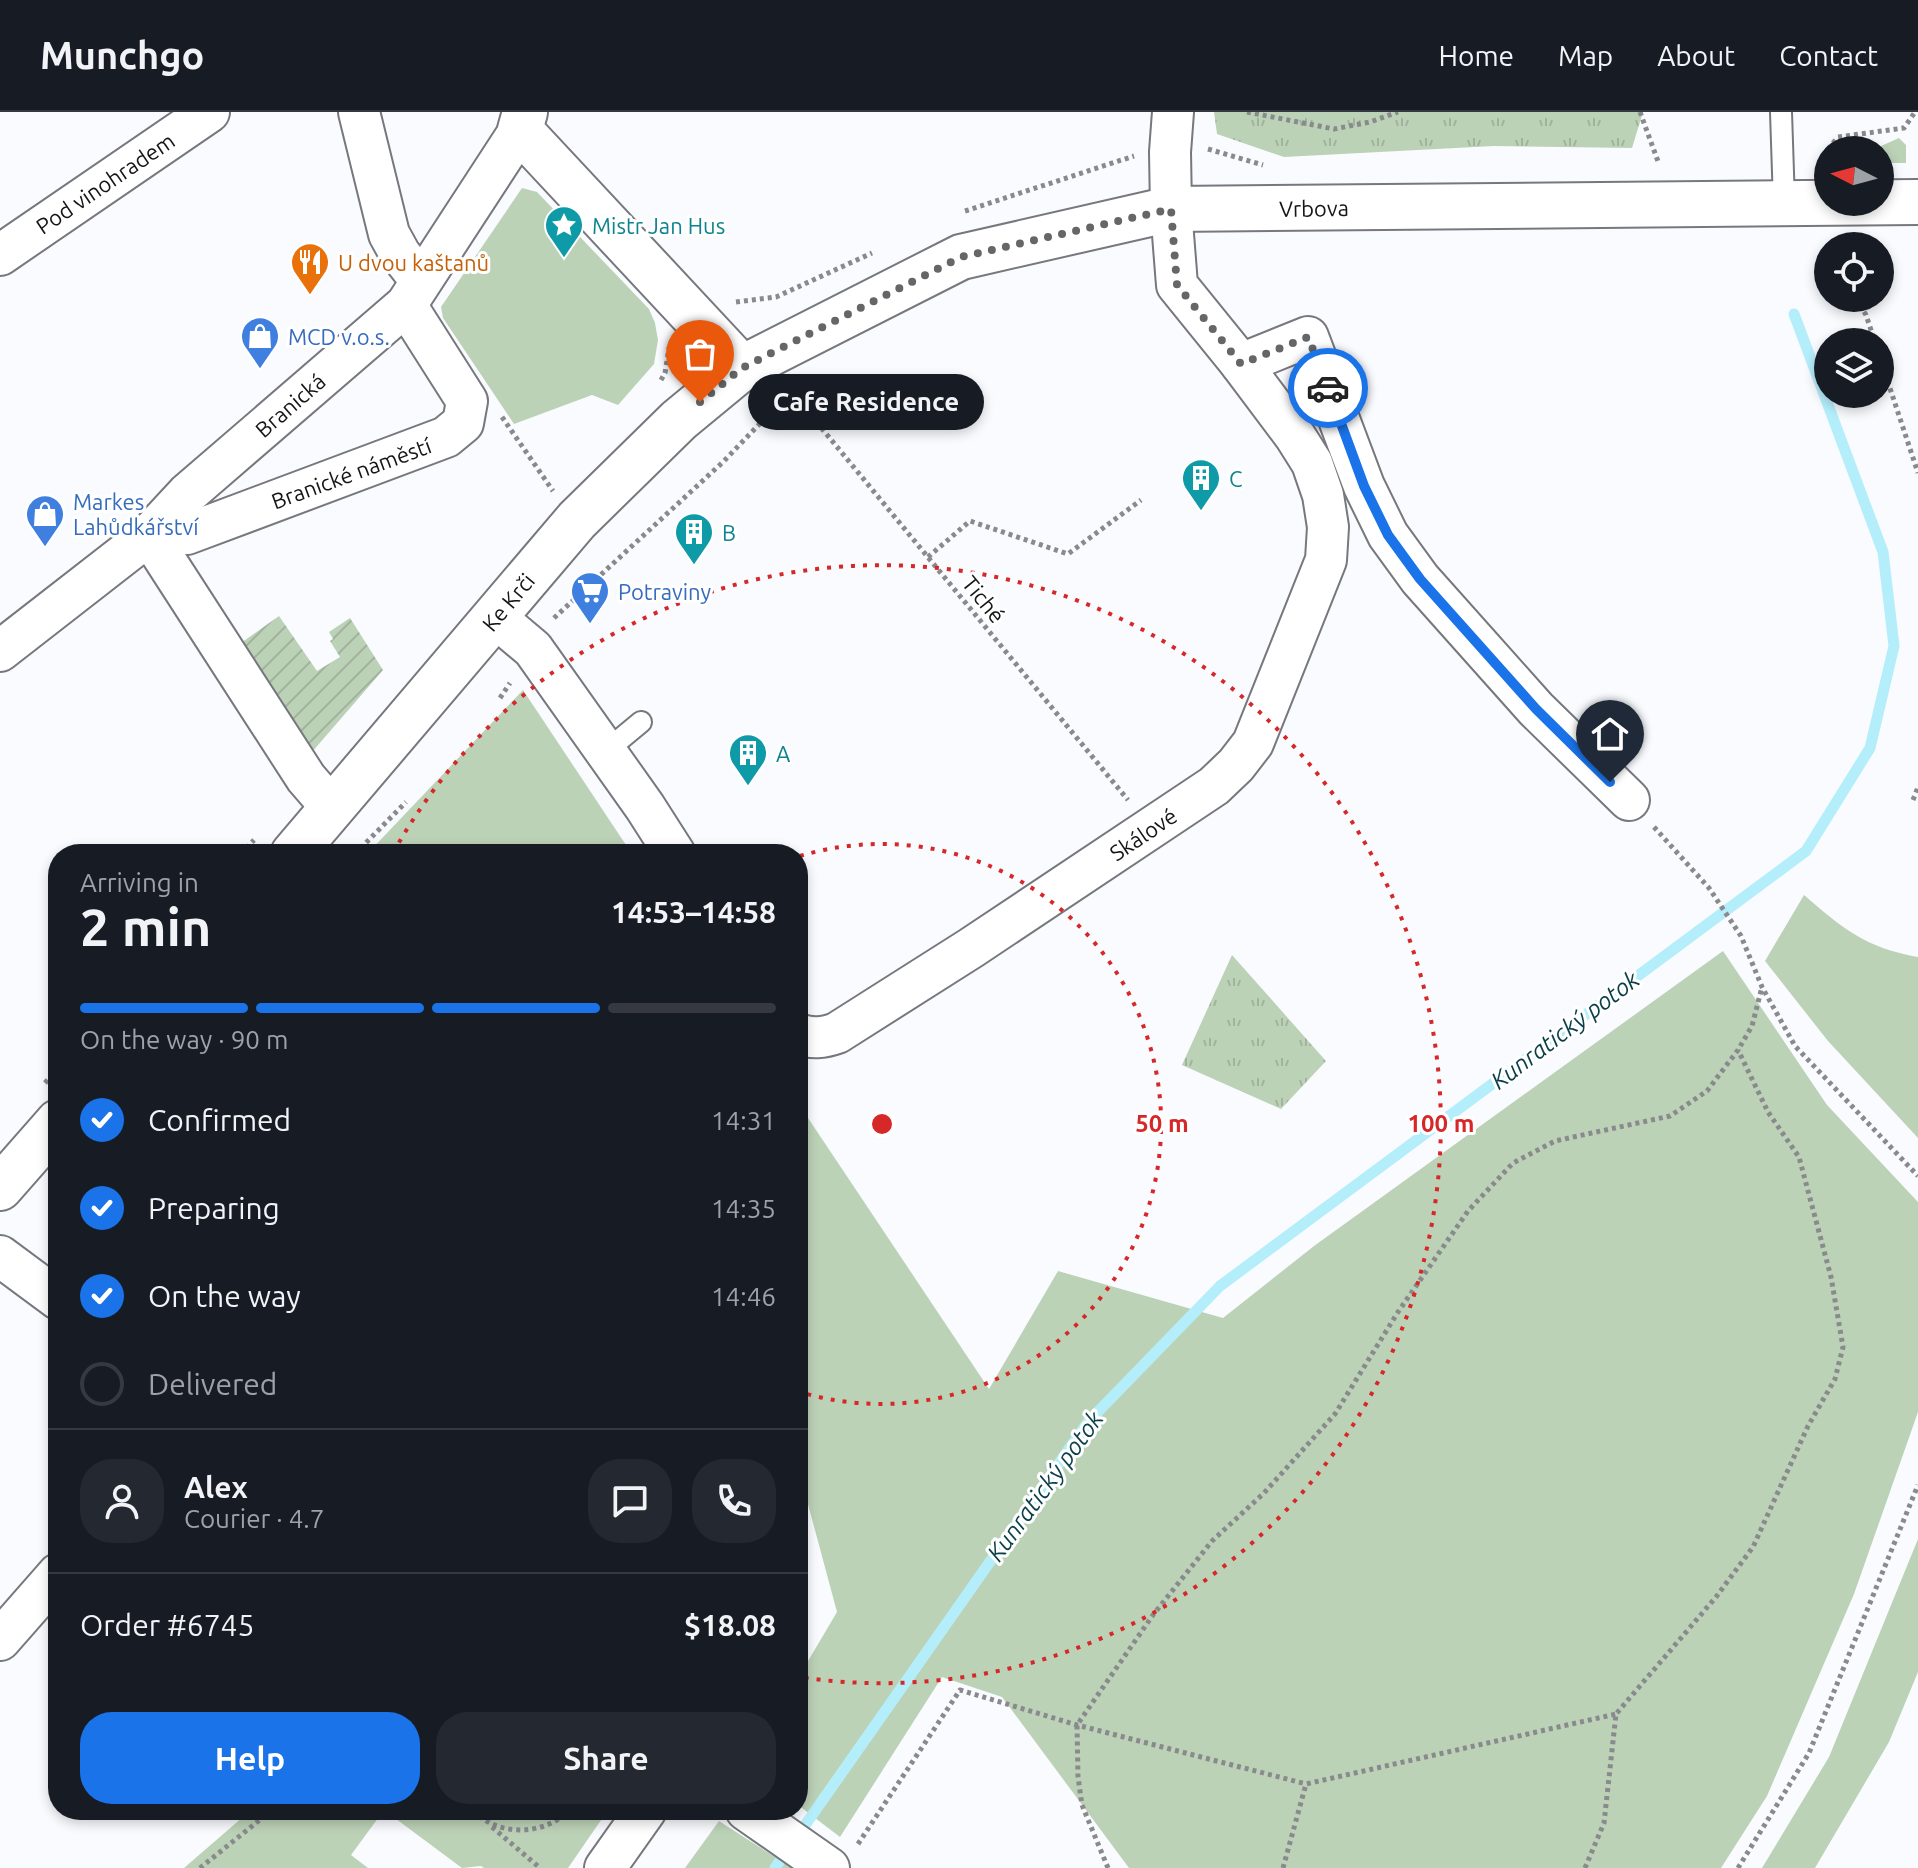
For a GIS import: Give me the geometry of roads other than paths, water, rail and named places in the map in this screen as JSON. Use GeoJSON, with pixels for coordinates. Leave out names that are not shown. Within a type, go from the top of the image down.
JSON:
{"type":"FeatureCollection","features":[{"type":"Feature","properties":{"kind":"main road"},"geometry":{"type":"LineString","coordinates":[[522,121],[742,368]]}},
{"type":"Feature","properties":{"kind":"main road","name":"Vrbova"},"geometry":{"type":"LineString","coordinates":[[742,368],[961,257],[1171,209],[1918,202]]}},
{"type":"Feature","properties":{"kind":"main road","name":"Ke Krči"},"geometry":{"type":"LineString","coordinates":[[276,844],[331,807],[577,520],[679,420],[742,368]]}},
{"type":"Feature","properties":{"kind":"main road"},"geometry":{"type":"LineString","coordinates":[[0,1188],[48,1133]]}},
{"type":"Feature","properties":{"kind":"street","name":"Pod vinohradem"},"geometry":{"type":"LineString","coordinates":[[0,255],[209,112]]}},
{"type":"Feature","properties":{"kind":"street","name":"Branické náměstí"},"geometry":{"type":"LineString","coordinates":[[149,535],[187,534],[446,437],[463,423],[467,401],[413,293],[400,254],[389,234],[359,112]]}},
{"type":"Feature","properties":{"kind":"street","name":"Skálové"},"geometry":{"type":"LineString","coordinates":[[808,1038],[824,1038],[837,1033],[1214,786],[1253,743],[1326,560],[1328,527],[1323,495],[1312,463],[1241,364],[1177,285],[1171,209],[1173,112]]}},
{"type":"Feature","properties":{"kind":"street","name":"Branická"},"geometry":{"type":"LineString","coordinates":[[0,651],[149,535],[187,494],[413,293],[522,121]]}},
{"type":"Feature","properties":{"kind":"street"},"geometry":{"type":"LineString","coordinates":[[1241,364],[1308,337],[1364,486],[1388,535],[1420,579],[1536,709],[1629,800]]}},
{"type":"Feature","properties":{"kind":"street"},"geometry":{"type":"LineString","coordinates":[[149,535],[306,778],[331,807]]}},
{"type":"Feature","properties":{"kind":"street"},"geometry":{"type":"LineString","coordinates":[[495,617],[533,649],[669,844]]}},
{"type":"Feature","properties":{"kind":"street"},"geometry":{"type":"LineString","coordinates":[[0,1256],[48,1292]]}},
{"type":"Feature","properties":{"kind":"street"},"geometry":{"type":"LineString","coordinates":[[0,1640],[48,1585]]}},
{"type":"Feature","properties":{"kind":"street"},"geometry":{"type":"LineString","coordinates":[[605,1868],[639,1820]]}},
{"type":"Feature","properties":{"kind":"street"},"geometry":{"type":"LineString","coordinates":[[761,1820],[832,1861]]}},
{"type":"Feature","properties":{"kind":"lane"},"geometry":{"type":"LineString","coordinates":[[1781,112],[1784,203]]}},
{"type":"Feature","properties":{"kind":"lane"},"geometry":{"type":"LineString","coordinates":[[606,751],[641,722]]}},
{"type":"Feature","properties":{"kind":"waterway","name":"Kunratický potok"},"geometry":{"type":"LineString","coordinates":[[775,1868],[1088,1422],[1220,1286],[1806,851],[1870,748],[1894,646],[1883,552],[1794,314]]}},
{"type":"Feature","properties":{"kind":"place","name":"Mistr Jan Hus"},"geometry":{"type":"Point","coordinates":[564,259]}},
{"type":"Feature","properties":{"kind":"place","name":"U dvou kaštanů"},"geometry":{"type":"Point","coordinates":[310,296]}},
{"type":"Feature","properties":{"kind":"place","name":"MCD v.o.s."},"geometry":{"type":"Point","coordinates":[260,370]}},
{"type":"Feature","properties":{"kind":"place","name":"Cafe Residence"},"geometry":{"type":"Point","coordinates":[700,402]}},
{"type":"Feature","properties":{"kind":"place","name":"C"},"geometry":{"type":"Point","coordinates":[1201,512]}},
{"type":"Feature","properties":{"kind":"place","name":"Markes Lahůdkářství"},"geometry":{"type":"Point","coordinates":[45,548]}},
{"type":"Feature","properties":{"kind":"place","name":"B"},"geometry":{"type":"Point","coordinates":[694,566]}},
{"type":"Feature","properties":{"kind":"place","name":"Potraviny"},"geometry":{"type":"Point","coordinates":[590,625]}},
{"type":"Feature","properties":{"kind":"place","name":"A"},"geometry":{"type":"Point","coordinates":[748,787]}}]}
